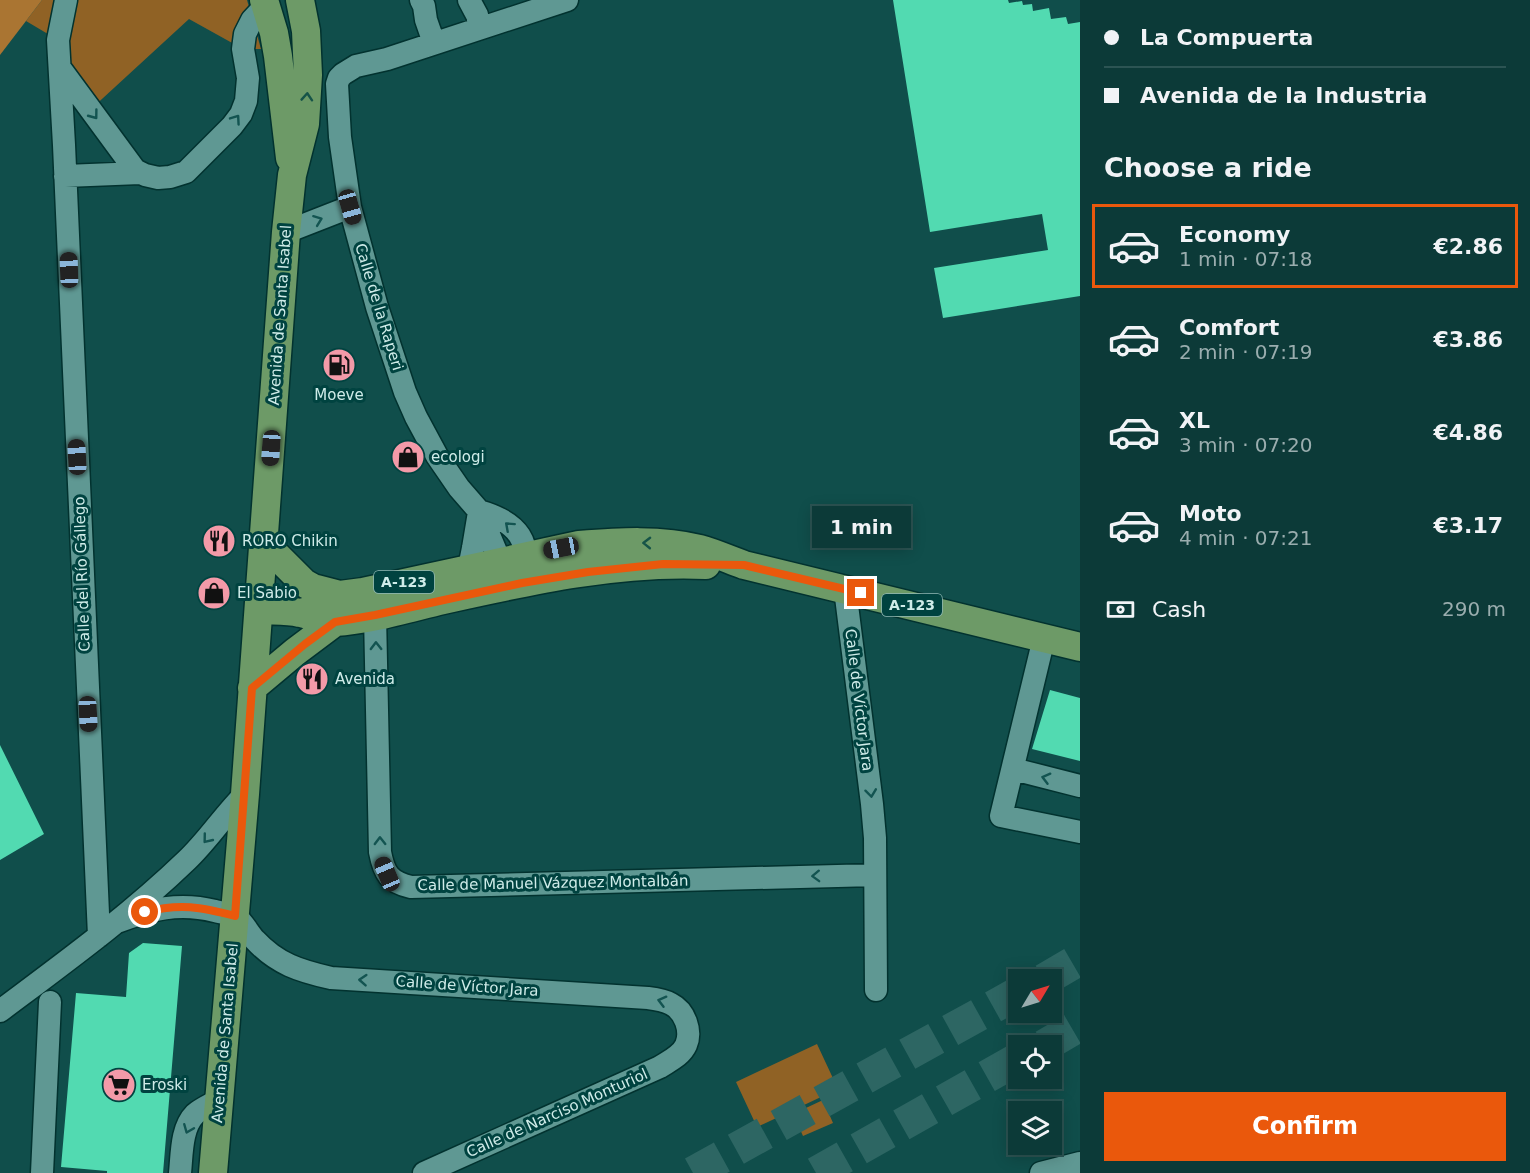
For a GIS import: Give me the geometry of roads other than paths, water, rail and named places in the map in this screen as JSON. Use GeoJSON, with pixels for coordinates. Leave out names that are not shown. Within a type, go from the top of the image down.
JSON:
{"type":"FeatureCollection","features":[{"type":"Feature","properties":{"kind":"main road","name":"Avenida de Santa Isabel"},"geometry":{"type":"LineString","coordinates":[[213,1173],[245,794],[286,232],[292,175],[305,124],[308,75],[306,31],[300,0]]}},
{"type":"Feature","properties":{"kind":"main road","name":"Avenida de Santa Isabel"},"geometry":{"type":"LineString","coordinates":[[265,3],[278,56],[292,175]]}},
{"type":"Feature","properties":{"kind":"main road","name":"A-123"},"geometry":{"type":"LineString","coordinates":[[264,543],[304,583],[313,588],[340,595],[579,545],[614,542],[662,543],[700,549],[744,565],[1080,647]]}},
{"type":"Feature","properties":{"kind":"main road","name":"A-123"},"geometry":{"type":"LineString","coordinates":[[259,610],[303,613],[317,621],[335,622],[522,583],[635,566],[744,565]]}},
{"type":"Feature","properties":{"kind":"main road"},"geometry":{"type":"LineString","coordinates":[[303,613],[340,595]]}},
{"type":"Feature","properties":{"kind":"main road","name":"A-123"},"geometry":{"type":"LineString","coordinates":[[252,688],[335,622]]}},
{"type":"Feature","properties":{"kind":"street","name":"Calle del Río Gállego"},"geometry":{"type":"LineString","coordinates":[[66,0],[58,40],[99,936]]}},
{"type":"Feature","properties":{"kind":"street"},"geometry":{"type":"LineString","coordinates":[[469,0],[480,27]]}},
{"type":"Feature","properties":{"kind":"street"},"geometry":{"type":"LineString","coordinates":[[424,2],[426,20],[434,43],[567,0]]}},
{"type":"Feature","properties":{"kind":"street"},"geometry":{"type":"LineString","coordinates":[[60,68],[135,170],[159,178],[186,172],[242,114],[246,101],[248,78],[243,50],[244,34],[265,3]]}},
{"type":"Feature","properties":{"kind":"street","name":"Calle de la Raperi"},"geometry":{"type":"LineString","coordinates":[[434,43],[387,59],[356,66],[339,78],[337,84],[340,137],[350,207],[377,307],[405,392],[416,417],[437,456],[459,488],[479,511],[495,515],[515,529],[522,542],[513,558]]}},
{"type":"Feature","properties":{"kind":"street"},"geometry":{"type":"LineString","coordinates":[[65,176],[140,172]]}},
{"type":"Feature","properties":{"kind":"street"},"geometry":{"type":"LineString","coordinates":[[286,232],[350,207]]}},
{"type":"Feature","properties":{"kind":"street"},"geometry":{"type":"LineString","coordinates":[[469,568],[479,511]]}},
{"type":"Feature","properties":{"kind":"street"},"geometry":{"type":"LineString","coordinates":[[513,558],[526,569],[522,583]]}},
{"type":"Feature","properties":{"kind":"street","name":"Calle de Víctor Jara"},"geometry":{"type":"LineString","coordinates":[[845,589],[872,804],[876,990]]}},
{"type":"Feature","properties":{"kind":"street","name":"Calle de Manuel Vázquez Montalbán"},"geometry":{"type":"LineString","coordinates":[[375,615],[380,852],[387,874],[394,881],[411,887],[875,875]]}},
{"type":"Feature","properties":{"kind":"street"},"geometry":{"type":"LineString","coordinates":[[1044,638],[1001,816],[1080,832]]}},
{"type":"Feature","properties":{"kind":"street"},"geometry":{"type":"LineString","coordinates":[[1012,769],[1080,786]]}},
{"type":"Feature","properties":{"kind":"street"},"geometry":{"type":"LineString","coordinates":[[0,1011],[117,922],[190,858],[245,794]]}},
{"type":"Feature","properties":{"kind":"street"},"geometry":{"type":"LineString","coordinates":[[117,922],[160,908],[179,906],[200,907],[235,916]]}},
{"type":"Feature","properties":{"kind":"street","name":"Calle de Víctor Jara"},"geometry":{"type":"LineString","coordinates":[[235,916],[262,948],[277,960],[292,967],[331,978],[662,1000],[673,1004],[681,1012],[688,1035],[685,1046]]}},
{"type":"Feature","properties":{"kind":"street"},"geometry":{"type":"LineString","coordinates":[[42,1173],[50,1002]]}},
{"type":"Feature","properties":{"kind":"street","name":"Calle de Narciso Monturiol"},"geometry":{"type":"LineString","coordinates":[[424,1173],[660,1067],[676,1057],[685,1046]]}},
{"type":"Feature","properties":{"kind":"street"},"geometry":{"type":"LineString","coordinates":[[180,1173],[183,1141],[189,1122],[195,1114],[220,1099]]}},
{"type":"Feature","properties":{"kind":"street"},"geometry":{"type":"LineString","coordinates":[[1041,1173],[1080,1163]]}},
{"type":"Feature","properties":{"kind":"tunnel"},"geometry":{"type":"LineString","coordinates":[[1062,970],[1080,959]]}},
{"type":"Feature","properties":{"kind":"tunnel"},"geometry":{"type":"LineString","coordinates":[[693,1173],[1008,999]]}},
{"type":"Feature","properties":{"kind":"tunnel"},"geometry":{"type":"LineString","coordinates":[[1062,1036],[1080,1025]]}},
{"type":"Feature","properties":{"kind":"tunnel"},"geometry":{"type":"LineString","coordinates":[[816,1173],[1008,1065]]}},
{"type":"Feature","properties":{"kind":"place","name":"Moeve"},"geometry":{"type":"Point","coordinates":[339,365]}},
{"type":"Feature","properties":{"kind":"place","name":"ecologi"},"geometry":{"type":"Point","coordinates":[408,457]}},
{"type":"Feature","properties":{"kind":"place","name":"RORO Chikin"},"geometry":{"type":"Point","coordinates":[219,541]}},
{"type":"Feature","properties":{"kind":"place","name":"El Sabio"},"geometry":{"type":"Point","coordinates":[214,593]}},
{"type":"Feature","properties":{"kind":"place","name":"Avenida"},"geometry":{"type":"Point","coordinates":[312,679]}},
{"type":"Feature","properties":{"kind":"place","name":"Eroski"},"geometry":{"type":"Point","coordinates":[119,1085]}}]}
